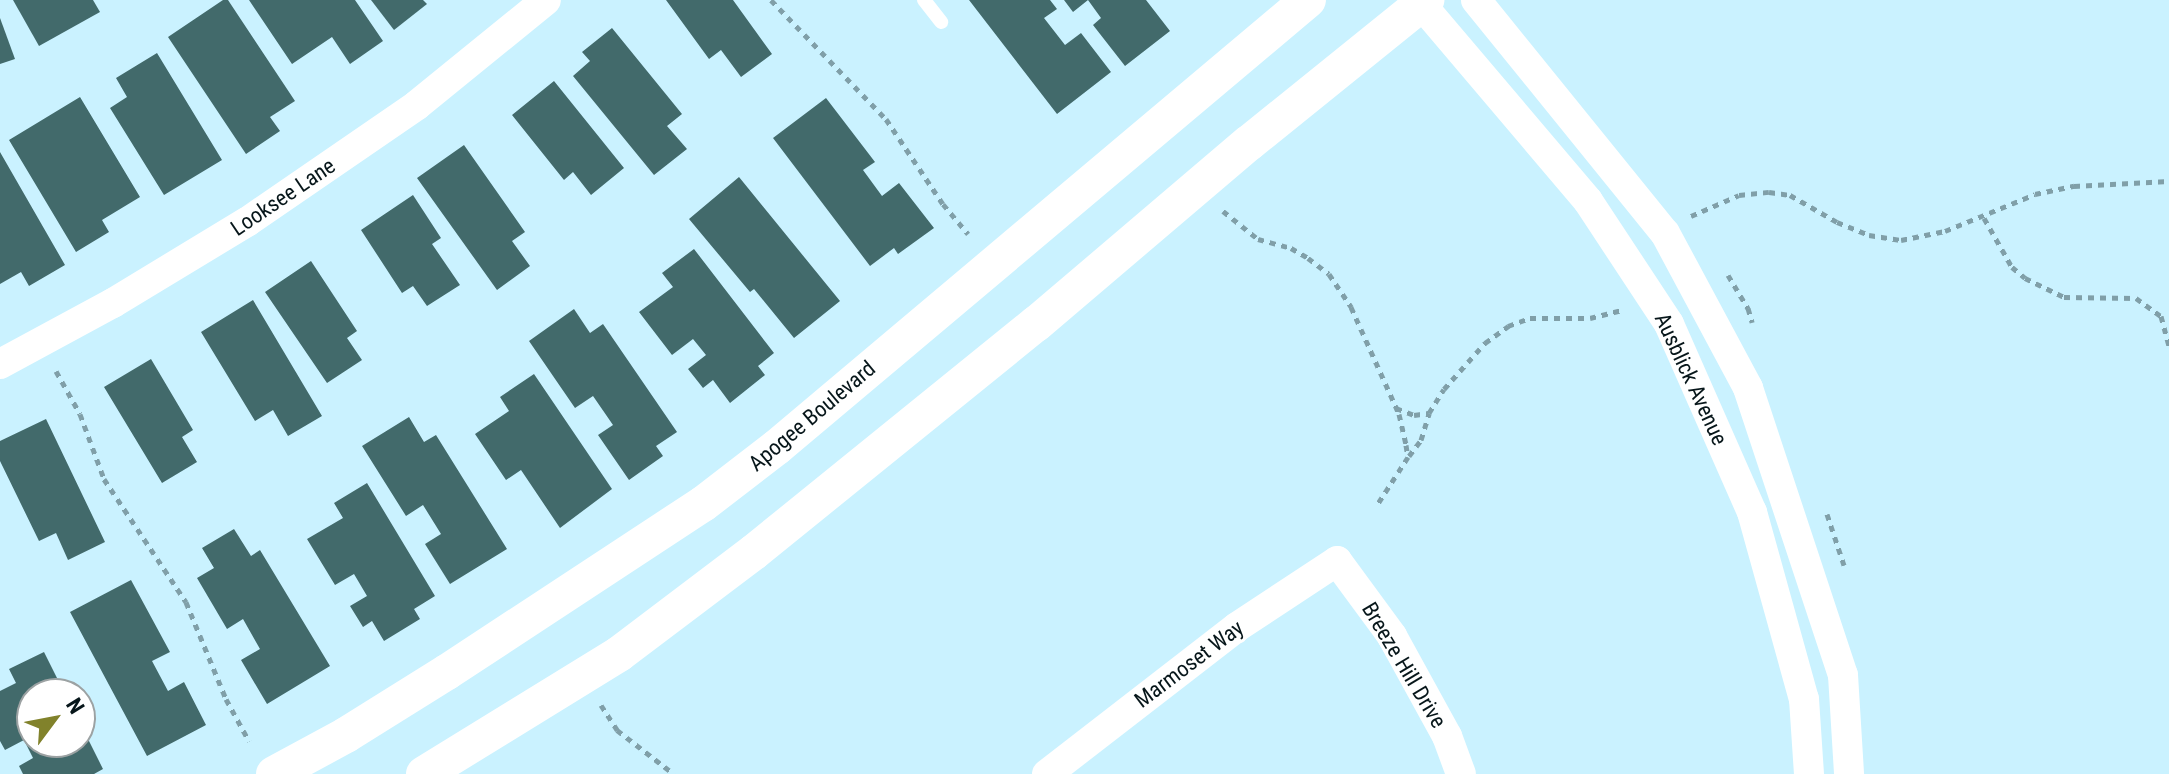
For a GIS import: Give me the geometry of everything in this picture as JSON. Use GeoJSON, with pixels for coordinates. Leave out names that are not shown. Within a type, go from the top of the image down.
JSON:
{"type":"FeatureCollection","features":[{"type":"Feature","properties":{"kind":"street","name":"Looksee Lane"},"geometry":{"type":"LineString","coordinates":[[0,364],[113,303],[247,222],[417,105],[546,0]]}},
{"type":"Feature","properties":{"kind":"street","name":"Apogee Boulevard"},"geometry":{"type":"LineString","coordinates":[[274,774],[346,735],[447,672],[703,504],[777,447],[1308,0]]}},
{"type":"Feature","properties":{"kind":"street","name":"Ausblick Avenue"},"geometry":{"type":"LineString","coordinates":[[1476,0],[1665,233],[1748,388],[1843,675],[1849,774]]}},
{"type":"Feature","properties":{"kind":"street","name":"Ausblick Avenue"},"geometry":{"type":"LineString","coordinates":[[1422,1],[1588,201],[1669,324],[1752,512],[1804,699],[1809,774]]}},
{"type":"Feature","properties":{"kind":"street"},"geometry":{"type":"LineString","coordinates":[[424,774],[619,654],[754,552],[1036,324],[1422,1]]}},
{"type":"Feature","properties":{"kind":"street","name":"Marmoset Way"},"geometry":{"type":"LineString","coordinates":[[1047,774],[1237,627],[1337,561]]}},
{"type":"Feature","properties":{"kind":"street","name":"Breeze Hill Drive"},"geometry":{"type":"LineString","coordinates":[[1337,561],[1392,636],[1447,736],[1461,774]]}},
{"type":"Feature","properties":{"kind":"lane"},"geometry":{"type":"LineString","coordinates":[[924,0],[941,22]]}},
{"type":"Feature","properties":{"kind":"path"},"geometry":{"type":"LineString","coordinates":[[771,0],[886,119],[943,204],[968,234]]}},
{"type":"Feature","properties":{"kind":"path"},"geometry":{"type":"LineString","coordinates":[[1690,216],[1739,195],[1769,192],[1790,195],[1837,222],[1869,235],[1901,240],[1984,218],[2035,194],[2074,186],[2169,181]]}},
{"type":"Feature","properties":{"kind":"path"},"geometry":{"type":"LineString","coordinates":[[1223,210],[1258,239],[1291,248],[1329,274],[1367,340],[1376,370],[1395,407],[1408,457]]}},
{"type":"Feature","properties":{"kind":"path"},"geometry":{"type":"LineString","coordinates":[[1984,218],[2012,267],[2025,278],[2064,297],[2136,298],[2161,316],[2169,346]]}},
{"type":"Feature","properties":{"kind":"path"},"geometry":{"type":"LineString","coordinates":[[1377,505],[1421,440],[1429,413],[1454,377],[1485,343],[1508,326],[1530,318],[1590,318],[1626,308]]}},
{"type":"Feature","properties":{"kind":"path"},"geometry":{"type":"LineString","coordinates":[[55,370],[80,414],[104,479],[186,602],[226,699],[249,741]]}},
{"type":"Feature","properties":{"kind":"path"},"geometry":{"type":"LineString","coordinates":[[1395,407],[1414,415],[1429,413]]}},
{"type":"Feature","properties":{"kind":"path"},"geometry":{"type":"LineString","coordinates":[[598,701],[617,730],[674,774]]}},
{"type":"Feature","properties":{"kind":"building"},"geometry":{"type":"Polygon","coordinates":[[[13,0],[93,0],[100,12],[39,46],[13,0]]]}},
{"type":"Feature","properties":{"kind":"building"},"geometry":{"type":"Polygon","coordinates":[[[223,0],[228,0],[295,101],[270,117],[280,131],[246,154],[168,37],[223,0]]]}},
{"type":"Feature","properties":{"kind":"building"},"geometry":{"type":"Polygon","coordinates":[[[249,0],[355,0],[383,41],[350,64],[332,37],[292,64],[249,0]]]}},
{"type":"Feature","properties":{"kind":"building"},"geometry":{"type":"Polygon","coordinates":[[[371,0],[423,0],[427,4],[394,30],[371,0]]]}},
{"type":"Feature","properties":{"kind":"building"},"geometry":{"type":"Polygon","coordinates":[[[666,0],[733,0],[772,54],[741,77],[721,50],[709,59],[666,0]]]}},
{"type":"Feature","properties":{"kind":"building"},"geometry":{"type":"Polygon","coordinates":[[[969,0],[1050,0],[1057,9],[1044,18],[1065,45],[1081,33],[1111,72],[1057,114],[969,0]]]}},
{"type":"Feature","properties":{"kind":"building"},"geometry":{"type":"Polygon","coordinates":[[[1064,0],[1088,0],[1073,12],[1064,0]]]}},
{"type":"Feature","properties":{"kind":"building"},"geometry":{"type":"Polygon","coordinates":[[[1088,0],[1146,0],[1170,31],[1125,66],[1093,25],[1101,18],[1088,0]]]}},
{"type":"Feature","properties":{"kind":"building"},"geometry":{"type":"Polygon","coordinates":[[[0,18],[15,59],[0,64],[0,18]]]}},
{"type":"Feature","properties":{"kind":"building"},"geometry":{"type":"Polygon","coordinates":[[[612,28],[682,114],[667,126],[687,149],[654,175],[573,76],[590,61],[582,52],[612,28]]]}},
{"type":"Feature","properties":{"kind":"building"},"geometry":{"type":"Polygon","coordinates":[[[157,53],[222,160],[164,195],[110,108],[127,97],[116,78],[157,53]]]}},
{"type":"Feature","properties":{"kind":"building"},"geometry":{"type":"Polygon","coordinates":[[[554,81],[624,168],[591,195],[573,172],[564,180],[512,115],[554,81]]]}},
{"type":"Feature","properties":{"kind":"building"},"geometry":{"type":"Polygon","coordinates":[[[80,97],[140,197],[102,220],[109,232],[76,252],[9,140],[80,97]]]}},
{"type":"Feature","properties":{"kind":"building"},"geometry":{"type":"Polygon","coordinates":[[[826,98],[875,162],[863,170],[882,196],[899,183],[934,228],[898,254],[894,248],[870,266],[773,138],[826,98]]]}},
{"type":"Feature","properties":{"kind":"building"},"geometry":{"type":"Polygon","coordinates":[[[464,145],[525,232],[512,241],[530,266],[497,290],[417,178],[464,145]]]}},
{"type":"Feature","properties":{"kind":"building"},"geometry":{"type":"Polygon","coordinates":[[[0,152],[65,265],[29,286],[21,272],[0,284],[0,152]]]}},
{"type":"Feature","properties":{"kind":"building"},"geometry":{"type":"Polygon","coordinates":[[[739,177],[840,301],[794,338],[754,289],[750,292],[689,219],[739,177]]]}},
{"type":"Feature","properties":{"kind":"building"},"geometry":{"type":"Polygon","coordinates":[[[413,195],[441,238],[432,244],[460,285],[427,306],[413,286],[402,293],[361,230],[413,195]]]}},
{"type":"Feature","properties":{"kind":"building"},"geometry":{"type":"Polygon","coordinates":[[[694,249],[774,353],[758,366],[765,375],[730,403],[713,380],[703,388],[688,369],[706,355],[693,339],[672,355],[639,312],[673,287],[662,273],[694,249]]]}},
{"type":"Feature","properties":{"kind":"building"},"geometry":{"type":"Polygon","coordinates":[[[311,261],[357,331],[347,338],[362,360],[327,383],[265,292],[311,261]]]}},
{"type":"Feature","properties":{"kind":"building"},"geometry":{"type":"Polygon","coordinates":[[[253,300],[322,416],[288,436],[273,410],[255,421],[201,332],[253,300]]]}},
{"type":"Feature","properties":{"kind":"building"},"geometry":{"type":"Polygon","coordinates":[[[574,309],[590,333],[603,324],[677,432],[656,446],[663,456],[629,480],[598,435],[613,425],[593,396],[575,408],[529,341],[574,309]]]}},
{"type":"Feature","properties":{"kind":"building"},"geometry":{"type":"Polygon","coordinates":[[[151,359],[193,430],[182,437],[197,462],[162,483],[104,387],[151,359]]]}},
{"type":"Feature","properties":{"kind":"building"},"geometry":{"type":"Polygon","coordinates":[[[534,374],[612,489],[560,528],[521,470],[506,480],[475,434],[509,411],[500,397],[534,374]]]}},
{"type":"Feature","properties":{"kind":"building"},"geometry":{"type":"Polygon","coordinates":[[[409,417],[424,442],[436,435],[507,549],[450,584],[425,544],[441,534],[423,505],[406,516],[362,446],[409,417]]]}},
{"type":"Feature","properties":{"kind":"building"},"geometry":{"type":"Polygon","coordinates":[[[46,419],[105,542],[68,560],[56,533],[39,541],[0,461],[0,441],[46,419]]]}},
{"type":"Feature","properties":{"kind":"building"},"geometry":{"type":"Polygon","coordinates":[[[367,483],[435,596],[414,609],[420,619],[384,641],[372,621],[363,627],[350,606],[367,596],[354,574],[335,585],[307,539],[343,518],[334,503],[367,483]]]}},
{"type":"Feature","properties":{"kind":"building"},"geometry":{"type":"Polygon","coordinates":[[[234,529],[251,556],[260,550],[330,666],[267,704],[241,660],[260,649],[243,619],[227,629],[197,578],[214,568],[202,548],[234,529]]]}},
{"type":"Feature","properties":{"kind":"building"},"geometry":{"type":"Polygon","coordinates":[[[131,580],[170,652],[152,661],[168,691],[184,682],[206,725],[147,756],[70,612],[131,580]]]}},
{"type":"Feature","properties":{"kind":"building"},"geometry":{"type":"Polygon","coordinates":[[[44,652],[57,678],[16,678],[16,683],[9,669],[44,652]]]}},
{"type":"Feature","properties":{"kind":"building"},"geometry":{"type":"Polygon","coordinates":[[[16,683],[16,744],[5,750],[0,741],[0,691],[16,683]]]}},
{"type":"Feature","properties":{"kind":"building"},"geometry":{"type":"Polygon","coordinates":[[[96,755],[103,769],[94,774],[23,774],[19,766],[33,758],[96,758],[96,755]]]}}]}
